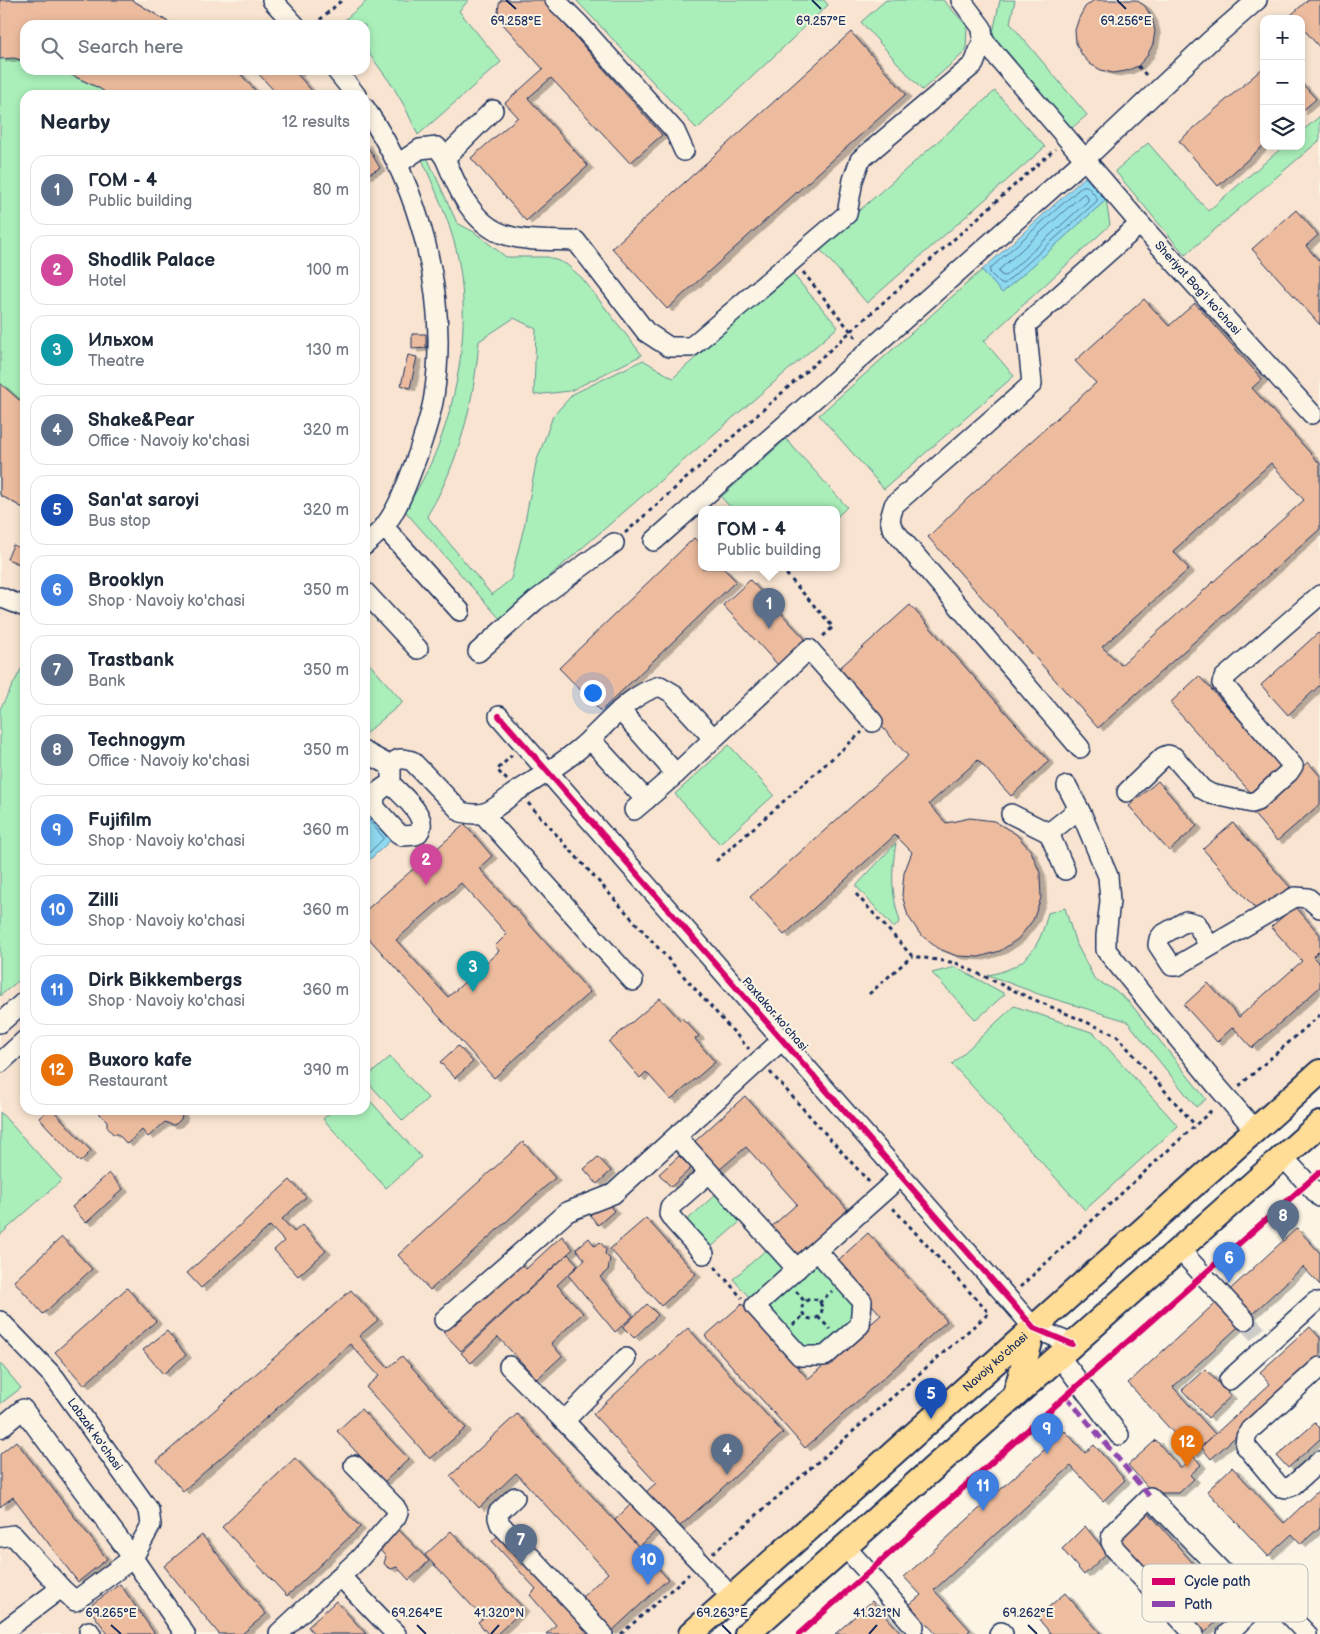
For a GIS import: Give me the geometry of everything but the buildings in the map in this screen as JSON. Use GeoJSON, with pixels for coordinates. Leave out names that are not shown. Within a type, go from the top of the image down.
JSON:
{"type":"FeatureCollection","features":[{"type":"Feature","properties":{"kind":"main road","name":"Navoiy ko'chasi"},"geometry":{"type":"LineString","coordinates":[[691,1634],[1320,1072]]}},
{"type":"Feature","properties":{"kind":"main road"},"geometry":{"type":"LineString","coordinates":[[747,1634],[1320,1124]]}},
{"type":"Feature","properties":{"kind":"main road"},"geometry":{"type":"LineString","coordinates":[[1117,1304],[1107,1306],[1099,1300],[1097,1289],[1102,1282],[1195,1196],[1255,1130]]}},
{"type":"Feature","properties":{"kind":"main road"},"geometry":{"type":"LineString","coordinates":[[1015,1396],[1034,1328]]}},
{"type":"Feature","properties":{"kind":"street"},"geometry":{"type":"LineString","coordinates":[[272,0],[290,20]]}},
{"type":"Feature","properties":{"kind":"street"},"geometry":{"type":"LineString","coordinates":[[555,0],[580,25],[675,131],[684,151]]}},
{"type":"Feature","properties":{"kind":"street"},"geometry":{"type":"LineString","coordinates":[[654,541],[1084,160],[1256,0]]}},
{"type":"Feature","properties":{"kind":"street","name":"Sheriyat Bog'i ko'chasi"},"geometry":{"type":"LineString","coordinates":[[964,4],[982,28],[983,40],[1084,160],[1312,414]]}},
{"type":"Feature","properties":{"kind":"street"},"geometry":{"type":"LineString","coordinates":[[398,164],[420,149],[437,148],[445,158],[457,187],[481,221],[504,235],[530,240],[576,241],[646,332],[668,347],[691,347],[847,214],[853,180],[860,160],[974,64],[983,40]]}},
{"type":"Feature","properties":{"kind":"street"},"geometry":{"type":"LineString","coordinates":[[340,75],[352,90]]}},
{"type":"Feature","properties":{"kind":"street"},"geometry":{"type":"LineString","coordinates":[[445,158],[493,110]]}},
{"type":"Feature","properties":{"kind":"street"},"geometry":{"type":"LineString","coordinates":[[370,116],[398,164],[415,209],[427,254],[435,302],[438,351],[434,397],[422,442],[405,487],[384,527],[370,540]]}},
{"type":"Feature","properties":{"kind":"street"},"geometry":{"type":"LineString","coordinates":[[1080,748],[892,528],[890,519],[894,505],[1032,384],[1026,325],[1140,224]]}},
{"type":"Feature","properties":{"kind":"street"},"geometry":{"type":"LineString","coordinates":[[384,527],[460,612]]}},
{"type":"Feature","properties":{"kind":"street"},"geometry":{"type":"LineString","coordinates":[[478,652],[536,601],[614,543]]}},
{"type":"Feature","properties":{"kind":"street"},"geometry":{"type":"LineString","coordinates":[[1127,792],[1162,757],[1168,755],[1174,757],[1202,789],[1211,794],[1252,803],[1257,801],[1289,772],[1293,766],[1222,683],[1224,678],[1320,595]]}},
{"type":"Feature","properties":{"kind":"street"},"geometry":{"type":"LineString","coordinates":[[0,597],[20,605]]}},
{"type":"Feature","properties":{"kind":"street"},"geometry":{"type":"LineString","coordinates":[[370,597],[418,649]]}},
{"type":"Feature","properties":{"kind":"street"},"geometry":{"type":"LineString","coordinates":[[590,739],[640,805],[810,650],[873,722]]}},
{"type":"Feature","properties":{"kind":"street"},"geometry":{"type":"LineString","coordinates":[[370,756],[391,775],[397,759],[402,758],[412,761],[461,812],[472,815],[483,814],[493,810],[517,791],[549,772],[590,739],[620,710],[647,690],[660,686],[672,693],[713,738]]}},
{"type":"Feature","properties":{"kind":"street"},"geometry":{"type":"LineString","coordinates":[[620,710],[676,774]]}},
{"type":"Feature","properties":{"kind":"street","name":"Paxtakor ko'chasi"},"geometry":{"type":"LineString","coordinates":[[499,716],[1034,1328]]}},
{"type":"Feature","properties":{"kind":"street"},"geometry":{"type":"LineString","coordinates":[[1066,786],[1079,809],[1108,876],[1110,901],[1106,950],[1255,1130]]}},
{"type":"Feature","properties":{"kind":"street"},"geometry":{"type":"LineString","coordinates":[[1049,833],[1079,809]]}},
{"type":"Feature","properties":{"kind":"street"},"geometry":{"type":"LineString","coordinates":[[483,814],[633,980]]}},
{"type":"Feature","properties":{"kind":"street"},"geometry":{"type":"LineString","coordinates":[[1011,814],[1049,833],[1065,870]]}},
{"type":"Feature","properties":{"kind":"street"},"geometry":{"type":"LineString","coordinates":[[1209,946],[1295,896],[1308,898],[1320,908]]}},
{"type":"Feature","properties":{"kind":"street"},"geometry":{"type":"LineString","coordinates":[[0,1023],[20,1005]]}},
{"type":"Feature","properties":{"kind":"street"},"geometry":{"type":"LineString","coordinates":[[444,1320],[567,1212],[613,1194],[782,1040]]}},
{"type":"Feature","properties":{"kind":"street"},"geometry":{"type":"LineString","coordinates":[[0,1063],[20,1045]]}},
{"type":"Feature","properties":{"kind":"street"},"geometry":{"type":"LineString","coordinates":[[677,1137],[797,1269]]}},
{"type":"Feature","properties":{"kind":"street"},"geometry":{"type":"LineString","coordinates":[[1283,1156],[1320,1197]]}},
{"type":"Feature","properties":{"kind":"street"},"geometry":{"type":"LineString","coordinates":[[704,1254],[669,1214],[670,1207],[709,1173]]}},
{"type":"Feature","properties":{"kind":"street"},"geometry":{"type":"LineString","coordinates":[[817,1252],[862,1301],[860,1325],[825,1356],[800,1356],[755,1306],[901,1176]]}},
{"type":"Feature","properties":{"kind":"street"},"geometry":{"type":"LineString","coordinates":[[1179,1249],[1245,1320]]}},
{"type":"Feature","properties":{"kind":"street"},"geometry":{"type":"LineString","coordinates":[[1229,1380],[1315,1302]]}},
{"type":"Feature","properties":{"kind":"street","name":"Labzak ko'chasi"},"geometry":{"type":"LineString","coordinates":[[0,1321],[56,1378],[149,1510],[151,1525],[133,1558]]}},
{"type":"Feature","properties":{"kind":"street"},"geometry":{"type":"LineString","coordinates":[[1034,1328],[1065,1350],[1119,1434]]}},
{"type":"Feature","properties":{"kind":"street"},"geometry":{"type":"LineString","coordinates":[[564,1421],[626,1358]]}},
{"type":"Feature","properties":{"kind":"street"},"geometry":{"type":"LineString","coordinates":[[509,1366],[564,1421],[732,1598]]}},
{"type":"Feature","properties":{"kind":"street"},"geometry":{"type":"LineString","coordinates":[[1320,1367],[1250,1430],[1246,1437],[1245,1445],[1280,1487],[1292,1486],[1320,1461]]}},
{"type":"Feature","properties":{"kind":"street"},"geometry":{"type":"LineString","coordinates":[[0,1428],[22,1410],[133,1558],[185,1634]]}},
{"type":"Feature","properties":{"kind":"street"},"geometry":{"type":"LineString","coordinates":[[280,1633],[359,1559],[396,1517],[398,1512],[354,1464]]}},
{"type":"Feature","properties":{"kind":"street"},"geometry":{"type":"LineString","coordinates":[[1142,1579],[1114,1550],[1111,1542],[1112,1534],[1150,1496],[1214,1564]]}},
{"type":"Feature","properties":{"kind":"street"},"geometry":{"type":"LineString","coordinates":[[515,1497],[498,1513],[500,1524],[603,1634]]}},
{"type":"Feature","properties":{"kind":"street"},"geometry":{"type":"LineString","coordinates":[[0,1538],[14,1535],[74,1601],[133,1558]]}},
{"type":"Feature","properties":{"kind":"street"},"geometry":{"type":"LineString","coordinates":[[844,1547],[914,1626]]}},
{"type":"Feature","properties":{"kind":"street"},"geometry":{"type":"LineString","coordinates":[[340,1576],[396,1634]]}},
{"type":"Feature","properties":{"kind":"street"},"geometry":{"type":"LineString","coordinates":[[0,1634],[61,1588]]}},
{"type":"Feature","properties":{"kind":"street"},"geometry":{"type":"LineString","coordinates":[[1183,1622],[1194,1634]]}},
{"type":"Feature","properties":{"kind":"street"},"geometry":{"type":"LineString","coordinates":[[1227,1634],[1240,1622]]}},
{"type":"Feature","properties":{"kind":"street"},"geometry":{"type":"LineString","coordinates":[[1296,1622],[1307,1634]]}},
{"type":"Feature","properties":{"kind":"street"},"geometry":{"type":"LineString","coordinates":[[999,1634],[1001,1632],[1003,1634]]}},
{"type":"Feature","properties":{"kind":"path"},"geometry":{"type":"LineString","coordinates":[[320,20],[342,0]]}},
{"type":"Feature","properties":{"kind":"path"},"geometry":{"type":"LineString","coordinates":[[614,543],[1067,139]]}},
{"type":"Feature","properties":{"kind":"path"},"geometry":{"type":"LineString","coordinates":[[793,260],[868,352]]}},
{"type":"Feature","properties":{"kind":"path"},"geometry":{"type":"LineString","coordinates":[[784,571],[833,627],[810,650]]}},
{"type":"Feature","properties":{"kind":"path"},"geometry":{"type":"LineString","coordinates":[[716,860],[873,722]]}},
{"type":"Feature","properties":{"kind":"path"},"geometry":{"type":"LineString","coordinates":[[856,894],[912,956],[956,963],[1019,993],[1116,1035],[1195,1125]]}},
{"type":"Feature","properties":{"kind":"path"},"geometry":{"type":"LineString","coordinates":[[869,994],[912,956]]}},
{"type":"Feature","properties":{"kind":"path"},"geometry":{"type":"LineString","coordinates":[[1038,1270],[1195,1125],[1320,1015]]}},
{"type":"Feature","properties":{"kind":"path"},"geometry":{"type":"LineString","coordinates":[[704,1254],[746,1301]]}},
{"type":"Feature","properties":{"kind":"path"},"geometry":{"type":"LineString","coordinates":[[813,1300],[819,1303],[821,1309],[818,1316],[811,1319],[804,1315],[802,1308],[806,1302],[813,1300]]}},
{"type":"Feature","properties":{"kind":"shaded area"},"geometry":{"type":"Polygon","coordinates":[[[0,0],[1320,0],[1320,1072],[691,1634],[0,1634],[0,0]]]}},
{"type":"Feature","properties":{"kind":"green space"},"geometry":{"type":"Polygon","coordinates":[[[0,0],[132,0],[165,20],[20,20],[20,75],[241,75],[255,90],[20,90],[20,506],[0,495],[0,0]]]}},
{"type":"Feature","properties":{"kind":"green space"},"geometry":{"type":"Polygon","coordinates":[[[368,0],[469,0],[459,11],[501,62],[418,135],[392,85],[370,55],[370,20],[345,20],[368,0]]]}},
{"type":"Feature","properties":{"kind":"green space"},"geometry":{"type":"Polygon","coordinates":[[[576,0],[824,0],[828,5],[697,129],[576,0]]]}},
{"type":"Feature","properties":{"kind":"green space"},"geometry":{"type":"Polygon","coordinates":[[[886,0],[943,0],[967,26],[966,51],[922,90],[861,22],[886,0]]]}},
{"type":"Feature","properties":{"kind":"green space"},"geometry":{"type":"Polygon","coordinates":[[[1000,0],[1015,0],[1010,23],[1087,115],[1066,133],[991,42],[1000,0]]]}},
{"type":"Feature","properties":{"kind":"green space"},"geometry":{"type":"Polygon","coordinates":[[[995,91],[1045,147],[867,303],[818,247],[995,91]]]}},
{"type":"Feature","properties":{"kind":"green space"},"geometry":{"type":"Polygon","coordinates":[[[1320,116],[1320,140],[1185,255],[1115,171],[1148,143],[1208,211],[1279,150],[1305,150],[1305,129],[1320,116]]]}},
{"type":"Feature","properties":{"kind":"green space"},"geometry":{"type":"Polygon","coordinates":[[[426,155],[457,223],[474,232],[506,257],[548,257],[566,264],[582,278],[642,355],[570,391],[534,395],[536,329],[514,318],[479,341],[473,387],[463,432],[448,475],[427,516],[492,595],[511,579],[524,527],[536,463],[553,416],[573,394],[643,360],[673,378],[791,272],[838,327],[500,619],[404,510],[421,483],[436,452],[456,385],[461,350],[462,281],[453,237],[421,157],[426,155]]]}},
{"type":"Feature","properties":{"kind":"green space"},"geometry":{"type":"Polygon","coordinates":[[[1106,200],[1110,225],[984,341],[1014,376],[884,489],[819,415],[982,270],[1002,293],[1106,200]]]}},
{"type":"Feature","properties":{"kind":"green space"},"geometry":{"type":"Polygon","coordinates":[[[786,439],[847,507],[840,514],[840,506],[729,506],[721,497],[786,439]]]}},
{"type":"Feature","properties":{"kind":"green space"},"geometry":{"type":"Polygon","coordinates":[[[370,665],[403,702],[370,730],[370,665]]]}},
{"type":"Feature","properties":{"kind":"green space"},"geometry":{"type":"Polygon","coordinates":[[[20,671],[20,979],[0,996],[0,709],[20,671]]]}},
{"type":"Feature","properties":{"kind":"green space"},"geometry":{"type":"Polygon","coordinates":[[[729,745],[774,795],[720,844],[675,794],[729,745]]]}},
{"type":"Feature","properties":{"kind":"green space"},"geometry":{"type":"Polygon","coordinates":[[[896,843],[893,883],[900,921],[894,928],[856,886],[896,843]]]}},
{"type":"Feature","properties":{"kind":"green space"},"geometry":{"type":"Polygon","coordinates":[[[1065,908],[1075,941],[1095,980],[1115,990],[1130,1003],[1206,1099],[1196,1107],[1127,1021],[1041,995],[988,975],[1001,972],[1021,962],[1035,947],[1048,913],[1065,908]]]}},
{"type":"Feature","properties":{"kind":"green space"},"geometry":{"type":"Polygon","coordinates":[[[955,967],[1005,994],[976,1020],[932,973],[955,967]]]}},
{"type":"Feature","properties":{"kind":"green space"},"geometry":{"type":"Polygon","coordinates":[[[1014,1006],[1094,1033],[1178,1126],[1085,1210],[952,1064],[1014,1006]]]}},
{"type":"Feature","properties":{"kind":"green space"},"geometry":{"type":"Polygon","coordinates":[[[390,1057],[428,1098],[403,1121],[370,1085],[370,1075],[390,1057]]]}},
{"type":"Feature","properties":{"kind":"green space"},"geometry":{"type":"Polygon","coordinates":[[[370,1101],[421,1157],[386,1188],[323,1119],[327,1115],[370,1115],[370,1101]]]}},
{"type":"Feature","properties":{"kind":"green space"},"geometry":{"type":"Polygon","coordinates":[[[0,1112],[62,1180],[0,1235],[0,1112]]]}},
{"type":"Feature","properties":{"kind":"green space"},"geometry":{"type":"Polygon","coordinates":[[[716,1194],[741,1221],[710,1248],[686,1221],[716,1194]]]}},
{"type":"Feature","properties":{"kind":"green space"},"geometry":{"type":"Polygon","coordinates":[[[767,1249],[784,1267],[750,1298],[733,1279],[767,1249]]]}},
{"type":"Feature","properties":{"kind":"green space"},"geometry":{"type":"Polygon","coordinates":[[[818,1260],[857,1304],[855,1323],[822,1352],[806,1351],[766,1305],[818,1260]]]}},
{"type":"Feature","properties":{"kind":"green space"},"geometry":{"type":"Polygon","coordinates":[[[0,1363],[21,1388],[0,1404],[0,1363]]]}},
{"type":"Feature","properties":{"kind":"water"},"geometry":{"type":"Polygon","coordinates":[[[1085,177],[1106,200],[1002,293],[982,270],[1085,177]]]}},
{"type":"Feature","properties":{"kind":"water"},"geometry":{"type":"Polygon","coordinates":[[[370,815],[392,839],[370,859],[370,815]]]}},
{"type":"Feature","properties":{"kind":"tunnel"},"geometry":{"type":"LineString","coordinates":[[1245,1320],[1267,1344]]}},
{"type":"Feature","properties":{"kind":"marked path"},"geometry":{"type":"LineString","coordinates":[[1066,1396],[1150,1497]]}},
{"type":"Feature","properties":{"kind":"cycle path"},"geometry":{"type":"LineString","coordinates":[[499,716],[1034,1328],[1072,1344]]}},
{"type":"Feature","properties":{"kind":"cycle path"},"geometry":{"type":"LineString","coordinates":[[799,1634],[1320,1172]]}},
{"type":"Feature","properties":{"kind":"place","name":"ГОМ - 4"},"geometry":{"type":"Point","coordinates":[769,629]}},
{"type":"Feature","properties":{"kind":"place","name":"Shodlik Palace"},"geometry":{"type":"Point","coordinates":[426,885]}},
{"type":"Feature","properties":{"kind":"place","name":"Ильхом"},"geometry":{"type":"Point","coordinates":[473,992]}},
{"type":"Feature","properties":{"kind":"place","name":"Technogym"},"geometry":{"type":"Point","coordinates":[1283,1241]}},
{"type":"Feature","properties":{"kind":"place","name":"Brooklyn"},"geometry":{"type":"Point","coordinates":[1229,1283]}},
{"type":"Feature","properties":{"kind":"place","name":"San'at saroyi"},"geometry":{"type":"Point","coordinates":[931,1419]}},
{"type":"Feature","properties":{"kind":"place","name":"Fujifilm"},"geometry":{"type":"Point","coordinates":[1047,1454]}},
{"type":"Feature","properties":{"kind":"place","name":"Buxoro kafe"},"geometry":{"type":"Point","coordinates":[1187,1467]}},
{"type":"Feature","properties":{"kind":"place","name":"Shake&Pear"},"geometry":{"type":"Point","coordinates":[727,1475]}},
{"type":"Feature","properties":{"kind":"place","name":"Dirk Bikkembergs"},"geometry":{"type":"Point","coordinates":[983,1511]}},
{"type":"Feature","properties":{"kind":"place","name":"Trastbank"},"geometry":{"type":"Point","coordinates":[521,1565]}},
{"type":"Feature","properties":{"kind":"place","name":"Zilli"},"geometry":{"type":"Point","coordinates":[648,1585]}}]}
